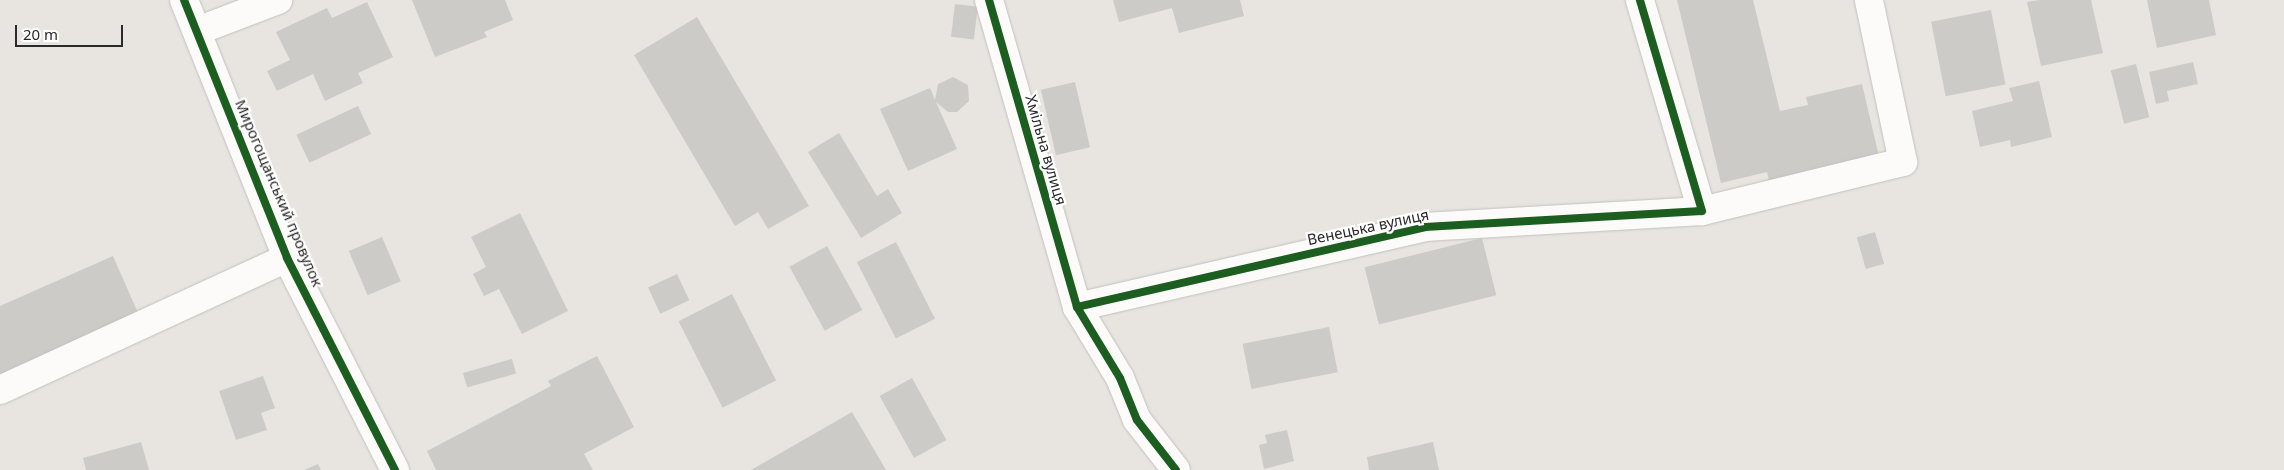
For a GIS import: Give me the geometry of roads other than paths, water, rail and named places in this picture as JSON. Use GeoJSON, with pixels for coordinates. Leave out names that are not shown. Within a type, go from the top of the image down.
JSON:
{"type":"FeatureCollection","features":[{"type":"Feature","properties":{"kind":"street"},"geometry":{"type":"LineString","coordinates":[[184,0],[197,31],[278,0]]}},
{"type":"Feature","properties":{"kind":"street","name":"Хмільна вулиця"},"geometry":{"type":"LineString","coordinates":[[989,0],[1077,307]]}},
{"type":"Feature","properties":{"kind":"street"},"geometry":{"type":"LineString","coordinates":[[1640,0],[1702,211]]}},
{"type":"Feature","properties":{"kind":"street","name":"Венецька вулиця"},"geometry":{"type":"LineString","coordinates":[[1077,307],[1425,227],[1702,211],[1897,167],[1904,154],[1869,0]]}},
{"type":"Feature","properties":{"kind":"street","name":"Мирогощанський провулок"},"geometry":{"type":"LineString","coordinates":[[197,31],[287,258],[395,470]]}},
{"type":"Feature","properties":{"kind":"street"},"geometry":{"type":"LineString","coordinates":[[0,390],[287,258]]}},
{"type":"Feature","properties":{"kind":"street"},"geometry":{"type":"LineString","coordinates":[[1077,307],[1120,378],[1136,420],[1176,470]]}}]}
